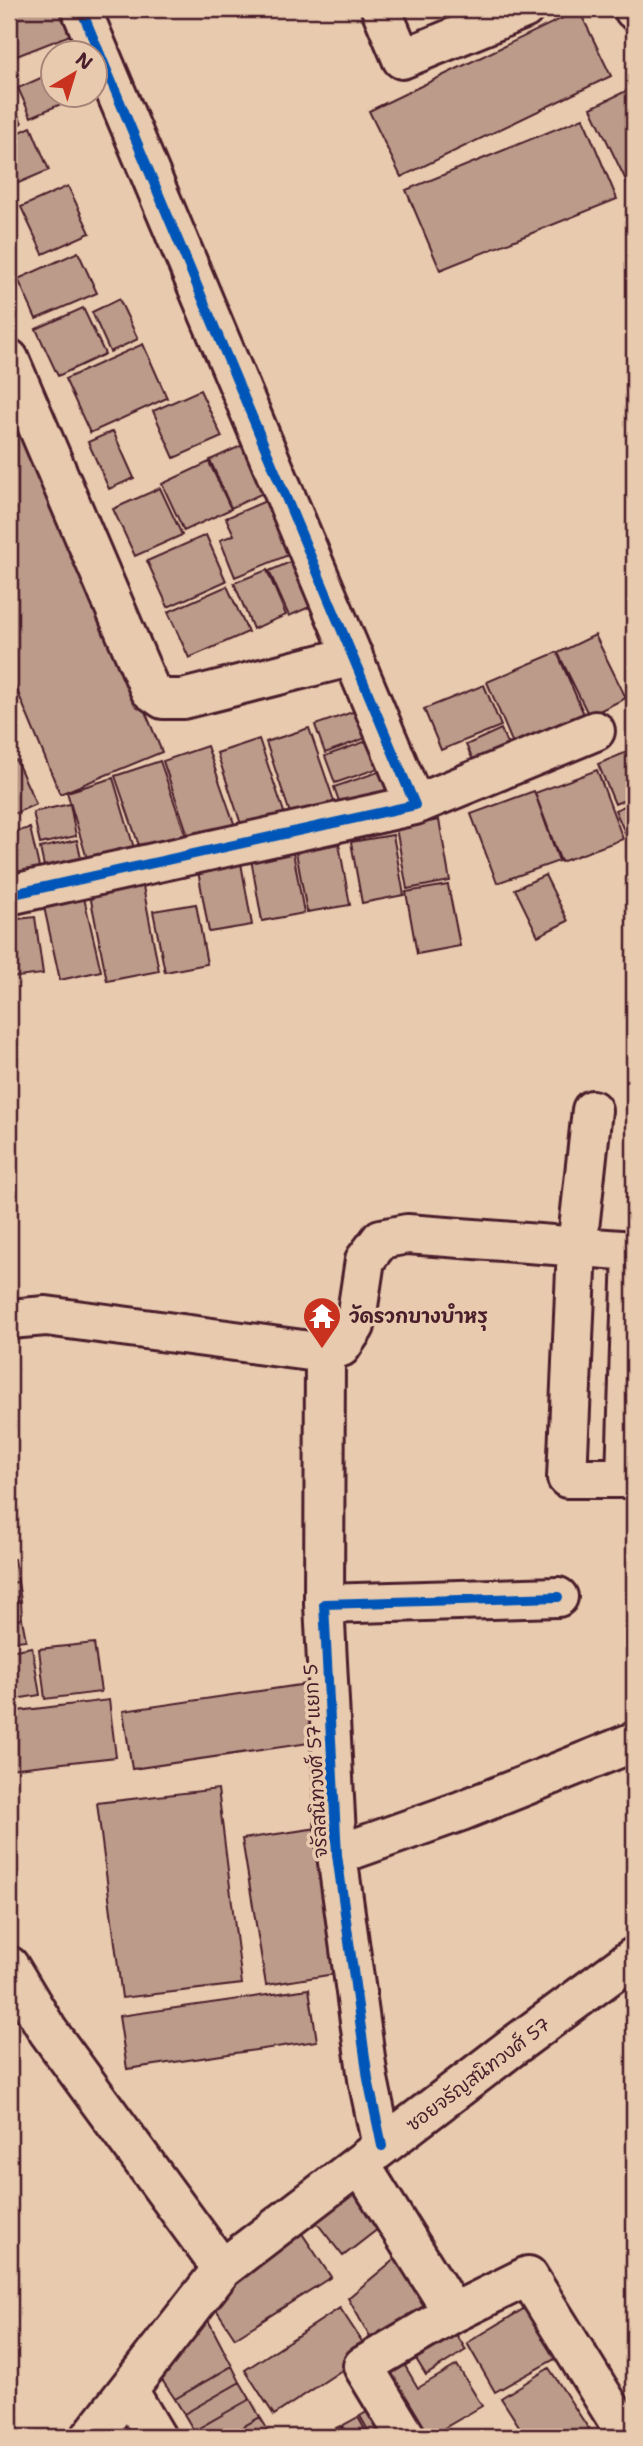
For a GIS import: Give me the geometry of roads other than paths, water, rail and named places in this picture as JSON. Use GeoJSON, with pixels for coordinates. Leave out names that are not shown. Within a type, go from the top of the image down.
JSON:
{"type":"FeatureCollection","features":[{"type":"Feature","properties":{"kind":"street"},"geometry":{"type":"LineString","coordinates":[[81,9],[415,805]]}},
{"type":"Feature","properties":{"kind":"street"},"geometry":{"type":"LineString","coordinates":[[381,9],[402,59],[482,17],[524,9]]}},
{"type":"Feature","properties":{"kind":"street"},"geometry":{"type":"LineString","coordinates":[[9,359],[150,690],[163,699],[183,699],[353,656]]}},
{"type":"Feature","properties":{"kind":"street"},"geometry":{"type":"LineString","coordinates":[[9,895],[415,805],[595,732]]}},
{"type":"Feature","properties":{"kind":"street"},"geometry":{"type":"LineString","coordinates":[[9,1319],[46,1316],[325,1353],[341,1347],[355,1326],[365,1260],[381,1239],[407,1234],[577,1247],[634,1250],[630,1477],[568,1478],[577,1247],[592,1110]]}},
{"type":"Feature","properties":{"kind":"street","name":"จรัลสนิทวงศ์ 57 แยก 5"},"geometry":{"type":"LineString","coordinates":[[325,1353],[324,1604],[337,1855],[366,2067],[371,2155]]}},
{"type":"Feature","properties":{"kind":"street"},"geometry":{"type":"LineString","coordinates":[[324,1604],[558,1597]]}},
{"type":"Feature","properties":{"kind":"street"},"geometry":{"type":"LineString","coordinates":[[337,1855],[461,1811],[634,1742]]}},
{"type":"Feature","properties":{"kind":"street","name":"ซอยจรัญสนิทวงศ์ 57"},"geometry":{"type":"LineString","coordinates":[[91,2437],[222,2269],[634,1957]]}},
{"type":"Feature","properties":{"kind":"street"},"geometry":{"type":"LineString","coordinates":[[9,1966],[48,2031],[222,2269]]}},
{"type":"Feature","properties":{"kind":"street"},"geometry":{"type":"LineString","coordinates":[[371,2155],[453,2313]]}},
{"type":"Feature","properties":{"kind":"street"},"geometry":{"type":"LineString","coordinates":[[406,2437],[363,2366],[453,2313],[528,2276],[628,2437]]}},
{"type":"Feature","properties":{"kind":"street"},"geometry":{"type":"LineString","coordinates":[[128,2390],[156,2437]]}},
{"type":"Feature","properties":{"kind":"place","name":"วัดรวกบางบำหรุ"},"geometry":{"type":"Point","coordinates":[322,1350]}}]}
